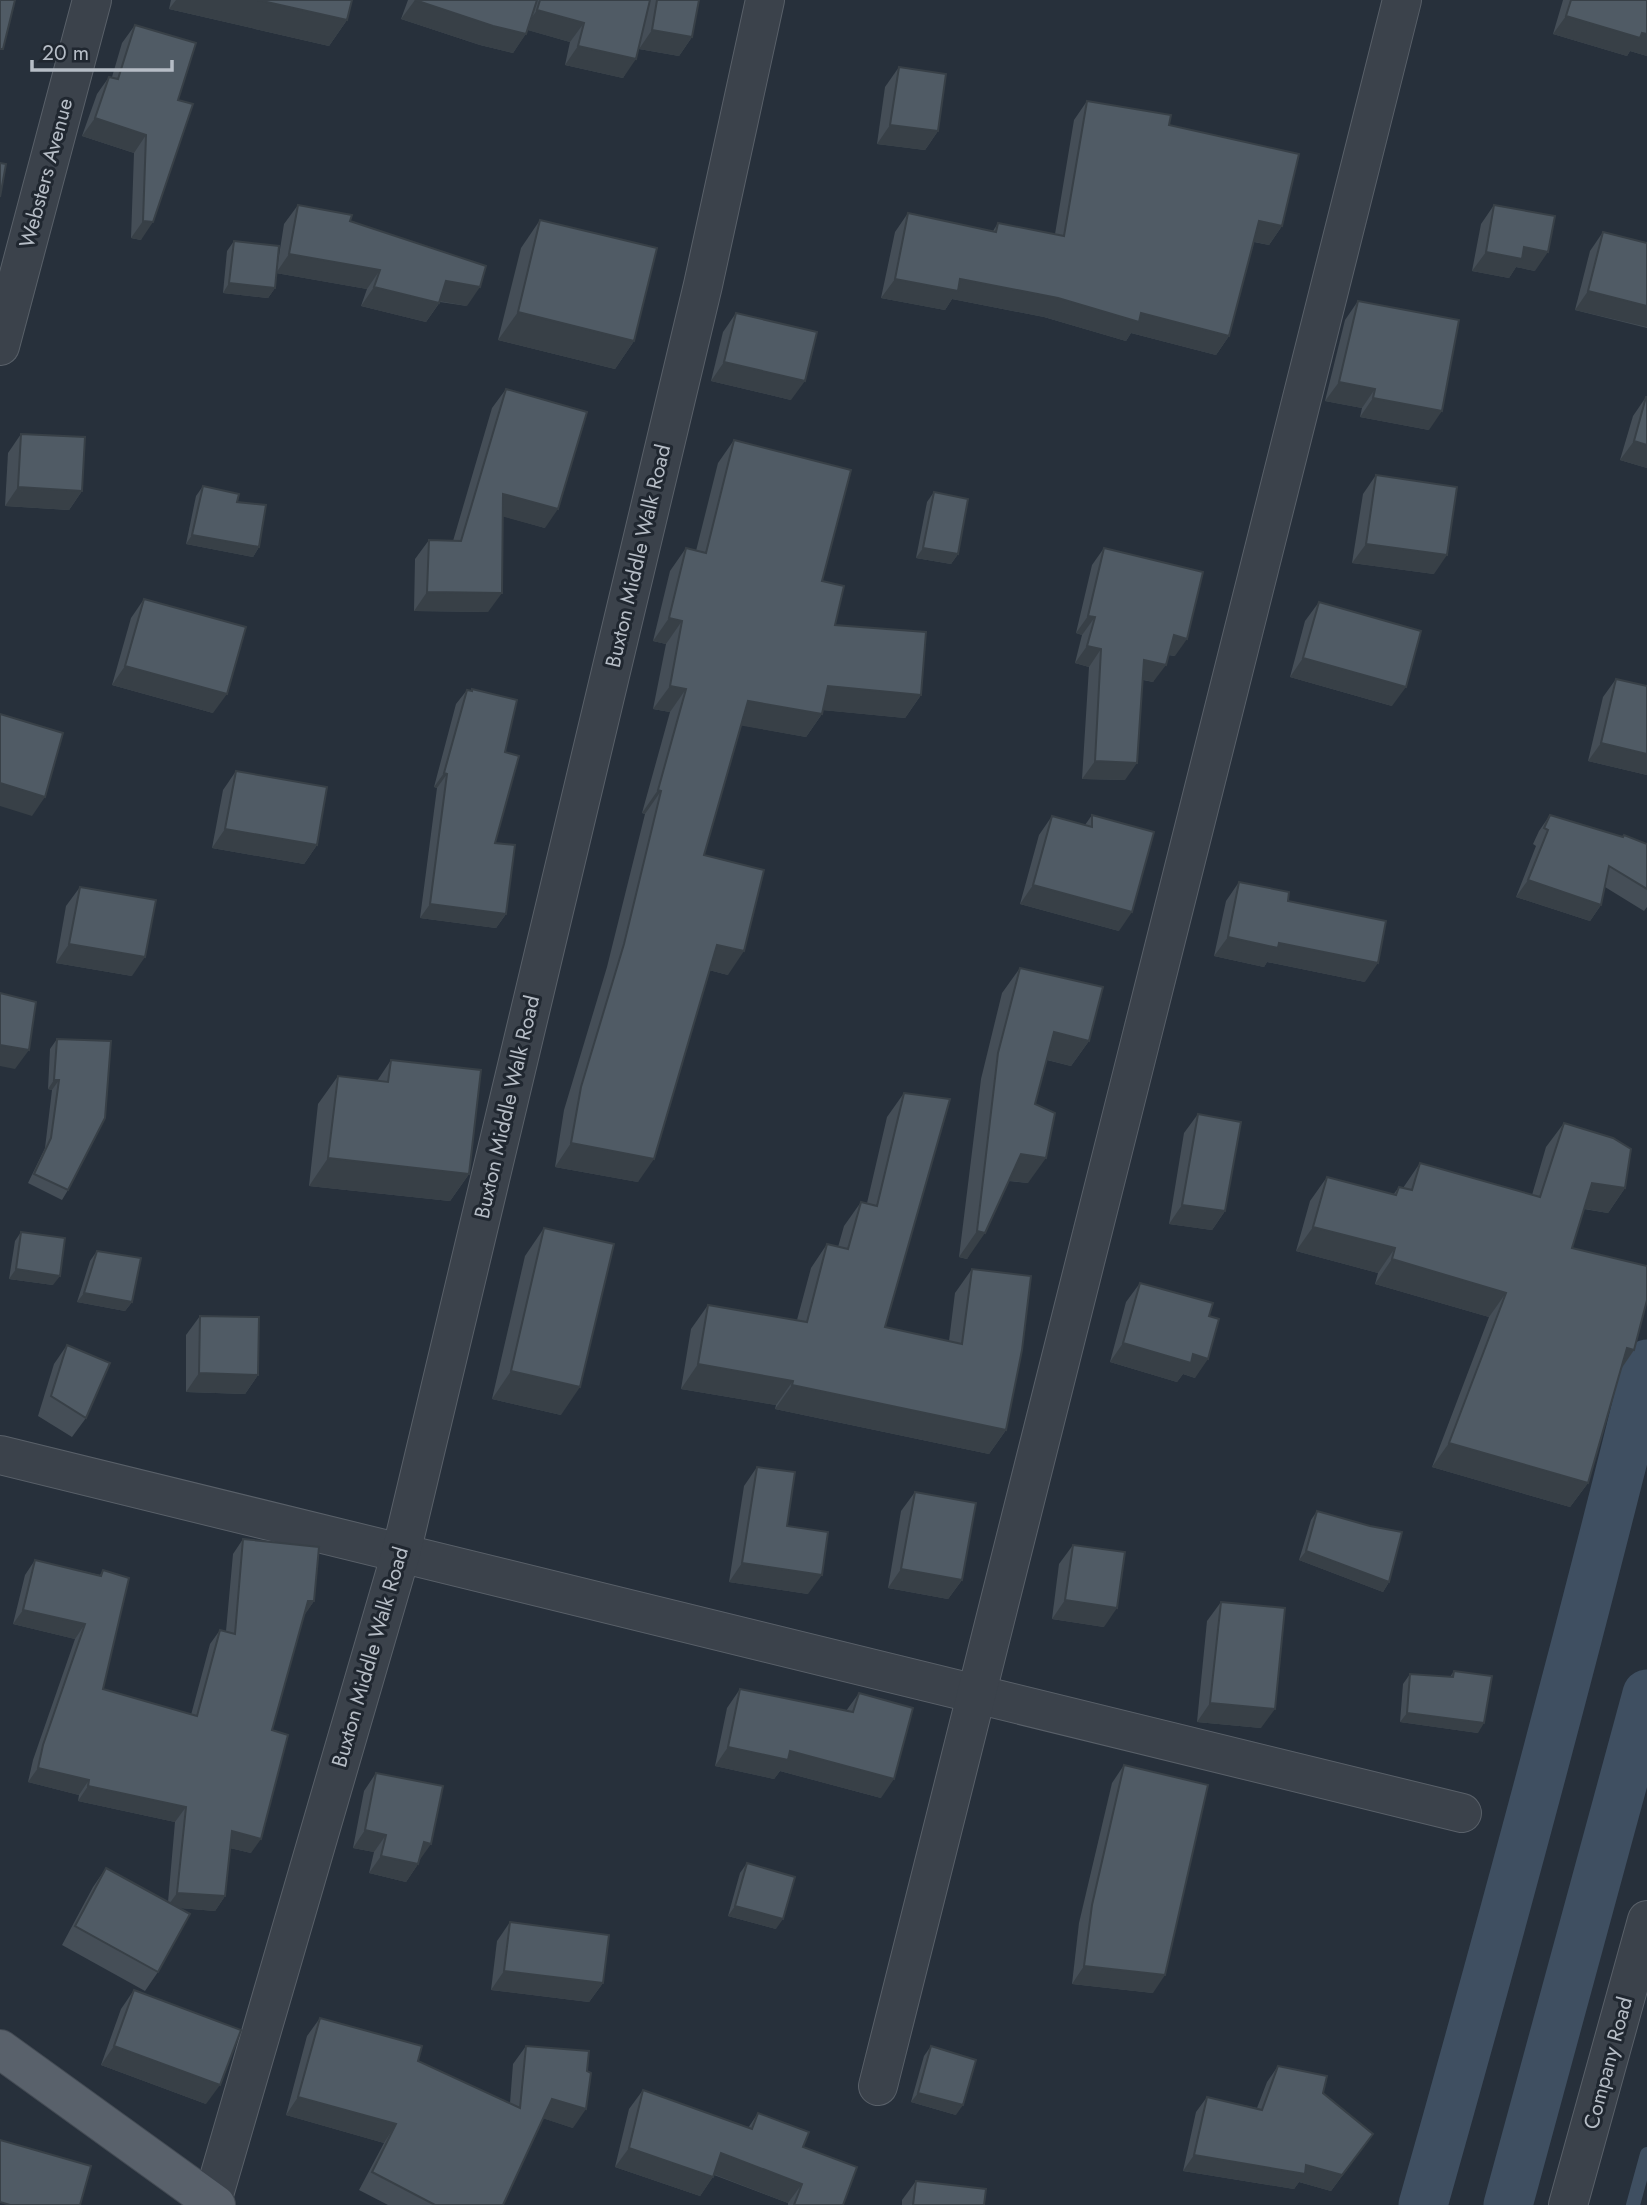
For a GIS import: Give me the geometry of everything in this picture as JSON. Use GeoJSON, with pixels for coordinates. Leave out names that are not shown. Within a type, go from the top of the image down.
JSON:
{"type":"FeatureCollection","features":[{"type":"Feature","properties":{"kind":"main road"},"geometry":{"type":"LineString","coordinates":[[0,2049],[213,2204]]}},
{"type":"Feature","properties":{"kind":"street","name":"Websters Avenue"},"geometry":{"type":"LineString","coordinates":[[0,346],[92,0]]}},
{"type":"Feature","properties":{"kind":"street","name":"Buxton Middle Walk Road"},"geometry":{"type":"LineString","coordinates":[[213,2204],[401,1553],[696,312],[765,0]]}},
{"type":"Feature","properties":{"kind":"street"},"geometry":{"type":"LineString","coordinates":[[878,2086],[1402,0]]}},
{"type":"Feature","properties":{"kind":"street"},"geometry":{"type":"LineString","coordinates":[[0,1455],[1462,1813]]}},
{"type":"Feature","properties":{"kind":"street","name":"Company Road"},"geometry":{"type":"LineString","coordinates":[[1568,2205],[1647,1920]]}},
{"type":"Feature","properties":{"kind":"building"},"geometry":{"type":"Polygon","coordinates":[[[0,0],[15,0],[3,49],[0,49],[0,0]]]}},
{"type":"Feature","properties":{"kind":"building"},"geometry":{"type":"Polygon","coordinates":[[[258,0],[352,0],[347,20],[258,0]]]}},
{"type":"Feature","properties":{"kind":"building"},"geometry":{"type":"Polygon","coordinates":[[[415,0],[537,0],[526,34],[415,0]]]}},
{"type":"Feature","properties":{"kind":"building"},"geometry":{"type":"Polygon","coordinates":[[[540,0],[650,0],[636,59],[578,46],[584,23],[537,10],[540,0]]]}},
{"type":"Feature","properties":{"kind":"building"},"geometry":{"type":"Polygon","coordinates":[[[657,0],[699,0],[692,37],[652,30],[657,0]]]}},
{"type":"Feature","properties":{"kind":"building"},"geometry":{"type":"Polygon","coordinates":[[[1571,0],[1647,0],[1647,34],[1642,33],[1640,38],[1566,16],[1571,0]]]}},
{"type":"Feature","properties":{"kind":"building"},"geometry":{"type":"Polygon","coordinates":[[[135,25],[196,43],[178,100],[193,104],[153,222],[143,221],[146,135],[95,118],[109,77],[118,79],[135,25]]]}},
{"type":"Feature","properties":{"kind":"building"},"geometry":{"type":"Polygon","coordinates":[[[899,67],[946,74],[938,131],[890,125],[899,67]]]}},
{"type":"Feature","properties":{"kind":"building"},"geometry":{"type":"Polygon","coordinates":[[[1087,101],[1171,115],[1169,125],[1299,154],[1282,226],[1259,221],[1229,336],[1141,313],[1139,322],[1058,298],[960,279],[958,291],[895,279],[908,213],[996,232],[998,223],[1064,236],[1087,101]]]}},
{"type":"Feature","properties":{"kind":"building"},"geometry":{"type":"Polygon","coordinates":[[[0,163],[6,164],[0,197],[0,163]]]}},
{"type":"Feature","properties":{"kind":"building"},"geometry":{"type":"Polygon","coordinates":[[[298,205],[352,215],[350,221],[486,266],[480,287],[446,281],[439,303],[374,287],[380,270],[289,254],[298,205]]]}},
{"type":"Feature","properties":{"kind":"building"},"geometry":{"type":"Polygon","coordinates":[[[1494,205],[1555,216],[1548,252],[1524,247],[1522,259],[1486,252],[1494,205]]]}},
{"type":"Feature","properties":{"kind":"building"},"geometry":{"type":"Polygon","coordinates":[[[540,220],[657,248],[634,341],[518,312],[540,220]]]}},
{"type":"Feature","properties":{"kind":"building"},"geometry":{"type":"Polygon","coordinates":[[[1603,232],[1647,243],[1647,306],[1588,291],[1603,232]]]}},
{"type":"Feature","properties":{"kind":"building"},"geometry":{"type":"Polygon","coordinates":[[[234,241],[279,246],[275,288],[229,283],[234,241]]]}},
{"type":"Feature","properties":{"kind":"building"},"geometry":{"type":"Polygon","coordinates":[[[1358,301],[1459,320],[1442,411],[1373,398],[1375,389],[1339,382],[1358,301]]]}},
{"type":"Feature","properties":{"kind":"building"},"geometry":{"type":"Polygon","coordinates":[[[736,313],[817,332],[805,381],[724,362],[736,313]]]}},
{"type":"Feature","properties":{"kind":"building"},"geometry":{"type":"Polygon","coordinates":[[[506,389],[587,412],[558,509],[503,494],[502,593],[427,592],[429,540],[461,541],[506,389]]]}},
{"type":"Feature","properties":{"kind":"building"},"geometry":{"type":"Polygon","coordinates":[[[1647,397],[1647,445],[1634,441],[1647,397]]]}},
{"type":"Feature","properties":{"kind":"building"},"geometry":{"type":"Polygon","coordinates":[[[21,434],[85,437],[82,491],[18,487],[21,434]]]}},
{"type":"Feature","properties":{"kind":"building"},"geometry":{"type":"Polygon","coordinates":[[[734,440],[851,470],[822,581],[844,586],[835,625],[926,632],[921,695],[828,686],[822,714],[748,701],[704,855],[764,870],[744,951],[717,945],[654,1159],[571,1143],[581,1087],[624,944],[661,791],[658,790],[686,689],[670,686],[682,621],[669,618],[686,548],[706,553],[734,440]]]}},
{"type":"Feature","properties":{"kind":"building"},"geometry":{"type":"Polygon","coordinates":[[[1376,475],[1457,487],[1447,555],[1366,544],[1376,475]]]}},
{"type":"Feature","properties":{"kind":"building"},"geometry":{"type":"Polygon","coordinates":[[[203,486],[239,494],[237,502],[266,505],[259,547],[192,535],[203,486]]]}},
{"type":"Feature","properties":{"kind":"building"},"geometry":{"type":"Polygon","coordinates":[[[934,492],[968,499],[958,554],[923,548],[934,492]]]}},
{"type":"Feature","properties":{"kind":"building"},"geometry":{"type":"Polygon","coordinates":[[[1104,548],[1203,572],[1187,639],[1174,635],[1166,665],[1144,660],[1137,763],[1095,761],[1101,649],[1087,646],[1095,617],[1088,616],[1104,548]]]}},
{"type":"Feature","properties":{"kind":"building"},"geometry":{"type":"Polygon","coordinates":[[[144,599],[246,627],[227,694],[125,666],[144,599]]]}},
{"type":"Feature","properties":{"kind":"building"},"geometry":{"type":"Polygon","coordinates":[[[1319,602],[1421,631],[1406,687],[1303,658],[1319,602]]]}},
{"type":"Feature","properties":{"kind":"building"},"geometry":{"type":"Polygon","coordinates":[[[1616,679],[1647,686],[1647,754],[1601,743],[1616,679]]]}},
{"type":"Feature","properties":{"kind":"building"},"geometry":{"type":"Polygon","coordinates":[[[467,690],[517,700],[505,752],[519,756],[495,843],[515,845],[506,914],[430,904],[447,774],[444,773],[467,690]]]}},
{"type":"Feature","properties":{"kind":"building"},"geometry":{"type":"Polygon","coordinates":[[[0,714],[63,733],[45,797],[0,783],[0,714]]]}},
{"type":"Feature","properties":{"kind":"building"},"geometry":{"type":"Polygon","coordinates":[[[236,771],[327,787],[317,845],[225,829],[236,771]]]}},
{"type":"Feature","properties":{"kind":"building"},"geometry":{"type":"Polygon","coordinates":[[[1092,815],[1154,832],[1132,912],[1033,885],[1052,816],[1092,827],[1092,815]]]}},
{"type":"Feature","properties":{"kind":"building"},"geometry":{"type":"Polygon","coordinates":[[[1550,815],[1647,844],[1647,889],[1609,866],[1601,905],[1528,880],[1548,830],[1544,828],[1550,815]]]}},
{"type":"Feature","properties":{"kind":"building"},"geometry":{"type":"Polygon","coordinates":[[[1239,882],[1289,892],[1288,901],[1386,921],[1378,963],[1279,943],[1278,948],[1228,937],[1239,882]]]}},
{"type":"Feature","properties":{"kind":"building"},"geometry":{"type":"Polygon","coordinates":[[[80,887],[156,900],[145,957],[69,944],[80,887]]]}},
{"type":"Feature","properties":{"kind":"building"},"geometry":{"type":"Polygon","coordinates":[[[1020,968],[1103,987],[1089,1041],[1054,1032],[1035,1104],[1055,1113],[1046,1158],[1021,1154],[985,1233],[977,1231],[998,1053],[1020,968]]]}},
{"type":"Feature","properties":{"kind":"building"},"geometry":{"type":"Polygon","coordinates":[[[0,993],[36,1002],[29,1050],[0,1045],[0,993]]]}},
{"type":"Feature","properties":{"kind":"building"},"geometry":{"type":"Polygon","coordinates":[[[57,1039],[111,1041],[105,1118],[68,1190],[34,1174],[51,1138],[59,1080],[54,1080],[57,1039]]]}},
{"type":"Feature","properties":{"kind":"building"},"geometry":{"type":"Polygon","coordinates":[[[391,1060],[481,1070],[469,1174],[328,1158],[338,1076],[388,1082],[391,1060]]]}},
{"type":"Feature","properties":{"kind":"building"},"geometry":{"type":"Polygon","coordinates":[[[904,1093],[950,1099],[885,1327],[962,1344],[972,1269],[1031,1276],[1022,1350],[1006,1430],[792,1385],[793,1381],[698,1364],[708,1305],[807,1322],[827,1244],[848,1249],[861,1202],[877,1206],[904,1093]]]}},
{"type":"Feature","properties":{"kind":"building"},"geometry":{"type":"Polygon","coordinates":[[[1198,1114],[1241,1122],[1225,1211],[1182,1205],[1198,1114]]]}},
{"type":"Feature","properties":{"kind":"building"},"geometry":{"type":"Polygon","coordinates":[[[1564,1123],[1613,1138],[1631,1149],[1625,1188],[1592,1183],[1572,1248],[1647,1266],[1647,1300],[1634,1350],[1627,1348],[1588,1483],[1449,1443],[1506,1293],[1392,1259],[1395,1248],[1313,1227],[1327,1177],[1396,1195],[1399,1187],[1412,1190],[1420,1163],[1540,1197],[1564,1123]]]}},
{"type":"Feature","properties":{"kind":"building"},"geometry":{"type":"Polygon","coordinates":[[[544,1228],[614,1244],[580,1387],[511,1371],[544,1228]]]}},
{"type":"Feature","properties":{"kind":"building"},"geometry":{"type":"Polygon","coordinates":[[[21,1232],[65,1238],[60,1276],[16,1269],[21,1232]]]}},
{"type":"Feature","properties":{"kind":"building"},"geometry":{"type":"Polygon","coordinates":[[[97,1251],[141,1258],[132,1302],[84,1293],[97,1251]]]}},
{"type":"Feature","properties":{"kind":"building"},"geometry":{"type":"Polygon","coordinates":[[[1140,1283],[1213,1303],[1209,1316],[1219,1319],[1208,1359],[1193,1354],[1191,1363],[1123,1343],[1140,1283]]]}},
{"type":"Feature","properties":{"kind":"building"},"geometry":{"type":"Polygon","coordinates":[[[200,1316],[259,1317],[258,1375],[199,1373],[200,1316]]]}},
{"type":"Feature","properties":{"kind":"building"},"geometry":{"type":"Polygon","coordinates":[[[67,1345],[110,1363],[86,1418],[51,1396],[67,1345]]]}},
{"type":"Feature","properties":{"kind":"building"},"geometry":{"type":"Polygon","coordinates":[[[757,1467],[795,1472],[787,1526],[828,1532],[822,1575],[742,1563],[757,1467]]]}},
{"type":"Feature","properties":{"kind":"building"},"geometry":{"type":"Polygon","coordinates":[[[915,1492],[976,1503],[962,1580],[901,1569],[915,1492]]]}},
{"type":"Feature","properties":{"kind":"building"},"geometry":{"type":"Polygon","coordinates":[[[1317,1511],[1402,1532],[1389,1582],[1306,1551],[1317,1511]]]}},
{"type":"Feature","properties":{"kind":"building"},"geometry":{"type":"Polygon","coordinates":[[[243,1539],[319,1547],[314,1601],[308,1601],[272,1730],[288,1735],[261,1839],[232,1831],[225,1896],[177,1893],[186,1807],[88,1786],[89,1780],[38,1768],[43,1745],[85,1624],[23,1610],[35,1560],[101,1576],[103,1570],[129,1578],[103,1689],[197,1716],[220,1630],[235,1634],[243,1539]]]}},
{"type":"Feature","properties":{"kind":"building"},"geometry":{"type":"Polygon","coordinates":[[[1073,1545],[1125,1552],[1117,1608],[1065,1600],[1073,1545]]]}},
{"type":"Feature","properties":{"kind":"building"},"geometry":{"type":"Polygon","coordinates":[[[1221,1602],[1285,1608],[1275,1709],[1210,1703],[1221,1602]]]}},
{"type":"Feature","properties":{"kind":"building"},"geometry":{"type":"Polygon","coordinates":[[[1454,1671],[1492,1676],[1484,1723],[1407,1713],[1410,1674],[1453,1677],[1454,1671]]]}},
{"type":"Feature","properties":{"kind":"building"},"geometry":{"type":"Polygon","coordinates":[[[740,1689],[853,1712],[859,1693],[913,1708],[894,1779],[790,1751],[788,1760],[728,1747],[740,1689]]]}},
{"type":"Feature","properties":{"kind":"building"},"geometry":{"type":"Polygon","coordinates":[[[1124,1765],[1208,1785],[1165,1975],[1084,1966],[1092,1905],[1124,1765]]]}},
{"type":"Feature","properties":{"kind":"building"},"geometry":{"type":"Polygon","coordinates":[[[376,1773],[443,1786],[431,1844],[424,1842],[418,1864],[381,1856],[386,1835],[365,1830],[376,1773]]]}},
{"type":"Feature","properties":{"kind":"building"},"geometry":{"type":"Polygon","coordinates":[[[747,1863],[795,1877],[783,1919],[735,1906],[747,1863]]]}},
{"type":"Feature","properties":{"kind":"building"},"geometry":{"type":"Polygon","coordinates":[[[106,1868],[190,1914],[158,1972],[75,1926],[106,1868]]]}},
{"type":"Feature","properties":{"kind":"building"},"geometry":{"type":"Polygon","coordinates":[[[510,1922],[609,1935],[603,1983],[504,1971],[510,1922]]]}},
{"type":"Feature","properties":{"kind":"building"},"geometry":{"type":"Polygon","coordinates":[[[134,1990],[241,2030],[220,2085],[114,2046],[134,1990]]]}},
{"type":"Feature","properties":{"kind":"building"},"geometry":{"type":"Polygon","coordinates":[[[320,2018],[422,2046],[418,2061],[520,2108],[526,2046],[589,2051],[587,2071],[591,2073],[586,2109],[552,2099],[503,2205],[435,2205],[372,2172],[396,2124],[298,2097],[320,2018]]]}},
{"type":"Feature","properties":{"kind":"building"},"geometry":{"type":"Polygon","coordinates":[[[931,2046],[976,2060],[963,2105],[918,2093],[931,2046]]]}},
{"type":"Feature","properties":{"kind":"building"},"geometry":{"type":"Polygon","coordinates":[[[1278,2066],[1327,2076],[1323,2093],[1373,2134],[1342,2175],[1306,2165],[1305,2174],[1194,2155],[1207,2097],[1262,2110],[1278,2066]]]}},
{"type":"Feature","properties":{"kind":"building"},"geometry":{"type":"Polygon","coordinates":[[[643,2090],[752,2129],[758,2113],[809,2132],[803,2147],[857,2167],[843,2205],[794,2205],[802,2184],[721,2153],[713,2177],[629,2148],[643,2090]]]}},
{"type":"Feature","properties":{"kind":"building"},"geometry":{"type":"Polygon","coordinates":[[[0,2140],[91,2166],[80,2205],[10,2205],[0,2202],[0,2140]]]}},
{"type":"Feature","properties":{"kind":"building"},"geometry":{"type":"Polygon","coordinates":[[[916,2181],[986,2189],[984,2205],[913,2205],[916,2181]]]}},
{"type":"Feature","properties":{"kind":"waterway"},"geometry":{"type":"LineString","coordinates":[[1423,2205],[1538,1786],[1647,1364]]}},
{"type":"Feature","properties":{"kind":"waterway"},"geometry":{"type":"LineString","coordinates":[[1508,2205],[1647,1694]]}},
{"type":"Feature","properties":{"kind":"waterway"},"geometry":{"type":"LineString","coordinates":[[1633,2205],[1647,2154]]}}]}
